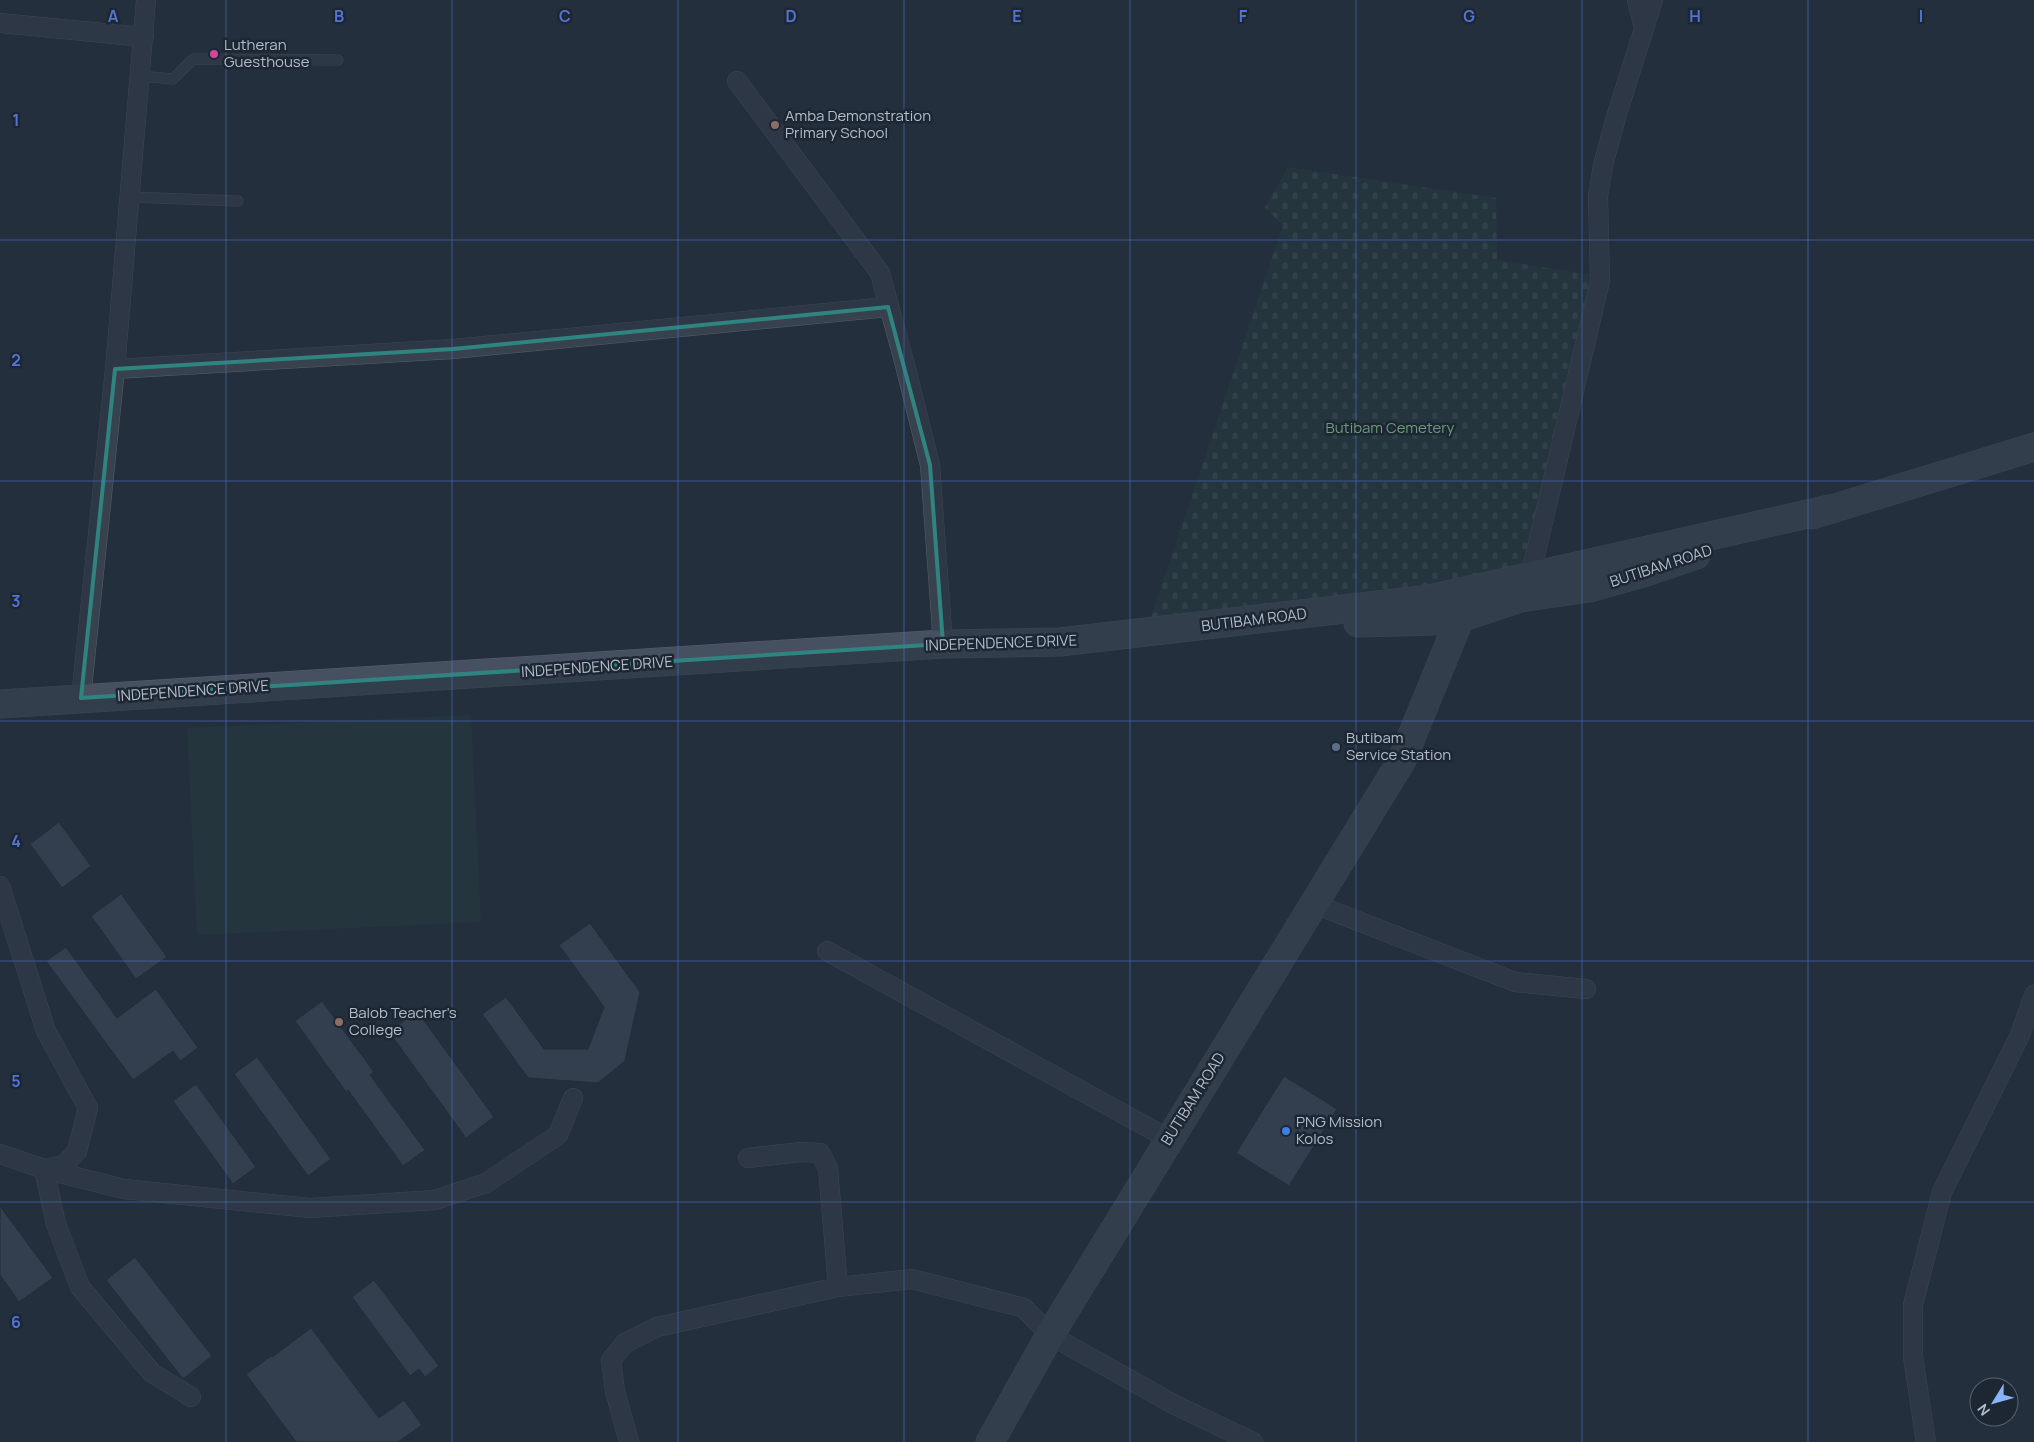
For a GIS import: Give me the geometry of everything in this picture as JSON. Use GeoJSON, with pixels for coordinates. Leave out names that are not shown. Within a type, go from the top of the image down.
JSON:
{"type":"FeatureCollection","features":[{"type":"Feature","properties":{"kind":"main road","name":"BUTIBAM ROAD"},"geometry":{"type":"LineString","coordinates":[[1194,627],[1432,610],[1461,605],[1525,588],[1589,588],[1643,573],[1830,509],[2034,447]]}},
{"type":"Feature","properties":{"kind":"main road"},"geometry":{"type":"LineString","coordinates":[[1402,760],[1461,644],[1479,623],[1525,588]]}},
{"type":"Feature","properties":{"kind":"main road","name":"BUTIBAM ROAD"},"geometry":{"type":"LineString","coordinates":[[990,1442],[1050,1335],[1402,760],[1461,605]]}},
{"type":"Feature","properties":{"kind":"main road","name":"BUTIBAM ROAD"},"geometry":{"type":"LineString","coordinates":[[1402,760],[1428,681],[1432,650],[1432,610]]}},
{"type":"Feature","properties":{"kind":"main road","name":"INDEPENDENCE DRIVE"},"geometry":{"type":"LineString","coordinates":[[0,704],[943,644],[1060,642],[1194,627]]}},
{"type":"Feature","properties":{"kind":"street"},"geometry":{"type":"LineString","coordinates":[[81,698],[115,369],[146,0]]}},
{"type":"Feature","properties":{"kind":"street"},"geometry":{"type":"LineString","coordinates":[[1637,0],[1644,28]]}},
{"type":"Feature","properties":{"kind":"street"},"geometry":{"type":"LineString","coordinates":[[1525,588],[1600,281],[1598,196],[1604,165],[1653,0]]}},
{"type":"Feature","properties":{"kind":"street"},"geometry":{"type":"LineString","coordinates":[[0,23],[144,37]]}},
{"type":"Feature","properties":{"kind":"street"},"geometry":{"type":"LineString","coordinates":[[737,81],[880,274],[930,465],[943,644]]}},
{"type":"Feature","properties":{"kind":"street"},"geometry":{"type":"LineString","coordinates":[[115,369],[453,349],[888,307]]}},
{"type":"Feature","properties":{"kind":"street"},"geometry":{"type":"LineString","coordinates":[[0,886],[46,1031],[88,1108],[78,1151],[64,1165],[44,1169]]}},
{"type":"Feature","properties":{"kind":"street"},"geometry":{"type":"LineString","coordinates":[[1314,904],[1516,982],[1586,989]]}},
{"type":"Feature","properties":{"kind":"street"},"geometry":{"type":"LineString","coordinates":[[827,951],[1169,1139]]}},
{"type":"Feature","properties":{"kind":"street"},"geometry":{"type":"LineString","coordinates":[[1926,1442],[1914,1357],[1913,1305],[1942,1192],[2020,1035],[2034,995]]}},
{"type":"Feature","properties":{"kind":"street"},"geometry":{"type":"LineString","coordinates":[[0,1154],[44,1169],[124,1189],[310,1208],[435,1200],[486,1183],[558,1135],[573,1098]]}},
{"type":"Feature","properties":{"kind":"street"},"geometry":{"type":"LineString","coordinates":[[748,1158],[801,1152],[820,1153],[828,1168],[838,1287]]}},
{"type":"Feature","properties":{"kind":"street"},"geometry":{"type":"LineString","coordinates":[[44,1169],[56,1224],[80,1287],[152,1372],[190,1397]]}},
{"type":"Feature","properties":{"kind":"street"},"geometry":{"type":"LineString","coordinates":[[629,1442],[615,1391],[611,1360],[625,1343],[657,1327],[838,1287],[912,1279],[1024,1308],[1050,1335],[1175,1405],[1253,1442]]}},
{"type":"Feature","properties":{"kind":"lane"},"geometry":{"type":"LineString","coordinates":[[140,76],[173,78],[193,58],[338,60]]}},
{"type":"Feature","properties":{"kind":"lane"},"geometry":{"type":"LineString","coordinates":[[130,196],[238,200]]}},
{"type":"Feature","properties":{"kind":"highlighted area"},"geometry":{"type":"Polygon","coordinates":[[[888,307],[930,465],[943,644],[81,698],[115,369],[453,349],[888,307]]]}},
{"type":"Feature","properties":{"kind":"green space","name":"Butibam Cemetery"},"geometry":{"type":"Polygon","coordinates":[[[1288,167],[1496,198],[1497,260],[1594,275],[1530,577],[1145,635],[1283,225],[1265,208],[1288,167]]]}},
{"type":"Feature","properties":{"kind":"green space"},"geometry":{"type":"Polygon","coordinates":[[[471,715],[481,922],[197,935],[187,728],[471,715]]]}},
{"type":"Feature","properties":{"kind":"building"},"geometry":{"type":"Polygon","coordinates":[[[59,822],[91,866],[62,888],[30,844],[59,822]]]}},
{"type":"Feature","properties":{"kind":"building"},"geometry":{"type":"Polygon","coordinates":[[[121,894],[167,957],[136,979],[91,916],[121,894]]]}},
{"type":"Feature","properties":{"kind":"building"},"geometry":{"type":"Polygon","coordinates":[[[590,923],[640,992],[625,1061],[598,1083],[528,1078],[482,1014],[506,997],[544,1049],[588,1049],[604,1007],[559,945],[590,923]]]}},
{"type":"Feature","properties":{"kind":"building"},"geometry":{"type":"Polygon","coordinates":[[[66,947],[117,1018],[156,989],[198,1048],[180,1061],[173,1051],[133,1080],[46,961],[66,947]]]}},
{"type":"Feature","properties":{"kind":"building"},"geometry":{"type":"Polygon","coordinates":[[[322,1001],[374,1072],[370,1075],[425,1150],[403,1166],[348,1090],[346,1092],[295,1021],[322,1001]]]}},
{"type":"Feature","properties":{"kind":"building"},"geometry":{"type":"Polygon","coordinates":[[[417,1011],[494,1117],[466,1138],[389,1032],[417,1011]]]}},
{"type":"Feature","properties":{"kind":"building"},"geometry":{"type":"Polygon","coordinates":[[[257,1057],[331,1159],[308,1176],[234,1074],[257,1057]]]}},
{"type":"Feature","properties":{"kind":"building","name":"PNG Mission Kolos"},"geometry":{"type":"Polygon","coordinates":[[[1284,1076],[1337,1109],[1289,1186],[1236,1153],[1284,1076]]]}},
{"type":"Feature","properties":{"kind":"building"},"geometry":{"type":"Polygon","coordinates":[[[196,1084],[256,1167],[233,1184],[173,1101],[196,1084]]]}},
{"type":"Feature","properties":{"kind":"building"},"geometry":{"type":"Polygon","coordinates":[[[0,1206],[53,1278],[19,1302],[0,1275],[0,1206]]]}},
{"type":"Feature","properties":{"kind":"building"},"geometry":{"type":"Polygon","coordinates":[[[135,1257],[212,1356],[183,1379],[106,1280],[135,1257]]]}},
{"type":"Feature","properties":{"kind":"building"},"geometry":{"type":"Polygon","coordinates":[[[374,1280],[439,1366],[425,1377],[419,1369],[410,1376],[352,1297],[374,1280]]]}},
{"type":"Feature","properties":{"kind":"building"},"geometry":{"type":"Polygon","coordinates":[[[311,1328],[379,1418],[404,1400],[422,1425],[398,1442],[296,1442],[246,1374],[311,1328]]]}},
{"type":"Feature","properties":{"kind":"place","name":"Lutheran Guesthouse"},"geometry":{"type":"Point","coordinates":[214,54]}},
{"type":"Feature","properties":{"kind":"place","name":"Amba Demonstration Primary School"},"geometry":{"type":"Point","coordinates":[775,125]}},
{"type":"Feature","properties":{"kind":"place","name":"Butibam Service Station"},"geometry":{"type":"Point","coordinates":[1336,747]}},
{"type":"Feature","properties":{"kind":"place","name":"Balob Teacher's College"},"geometry":{"type":"Point","coordinates":[339,1022]}},
{"type":"Feature","properties":{"kind":"place","name":"PNG Mission Kolos"},"geometry":{"type":"Point","coordinates":[1286,1131]}}]}
